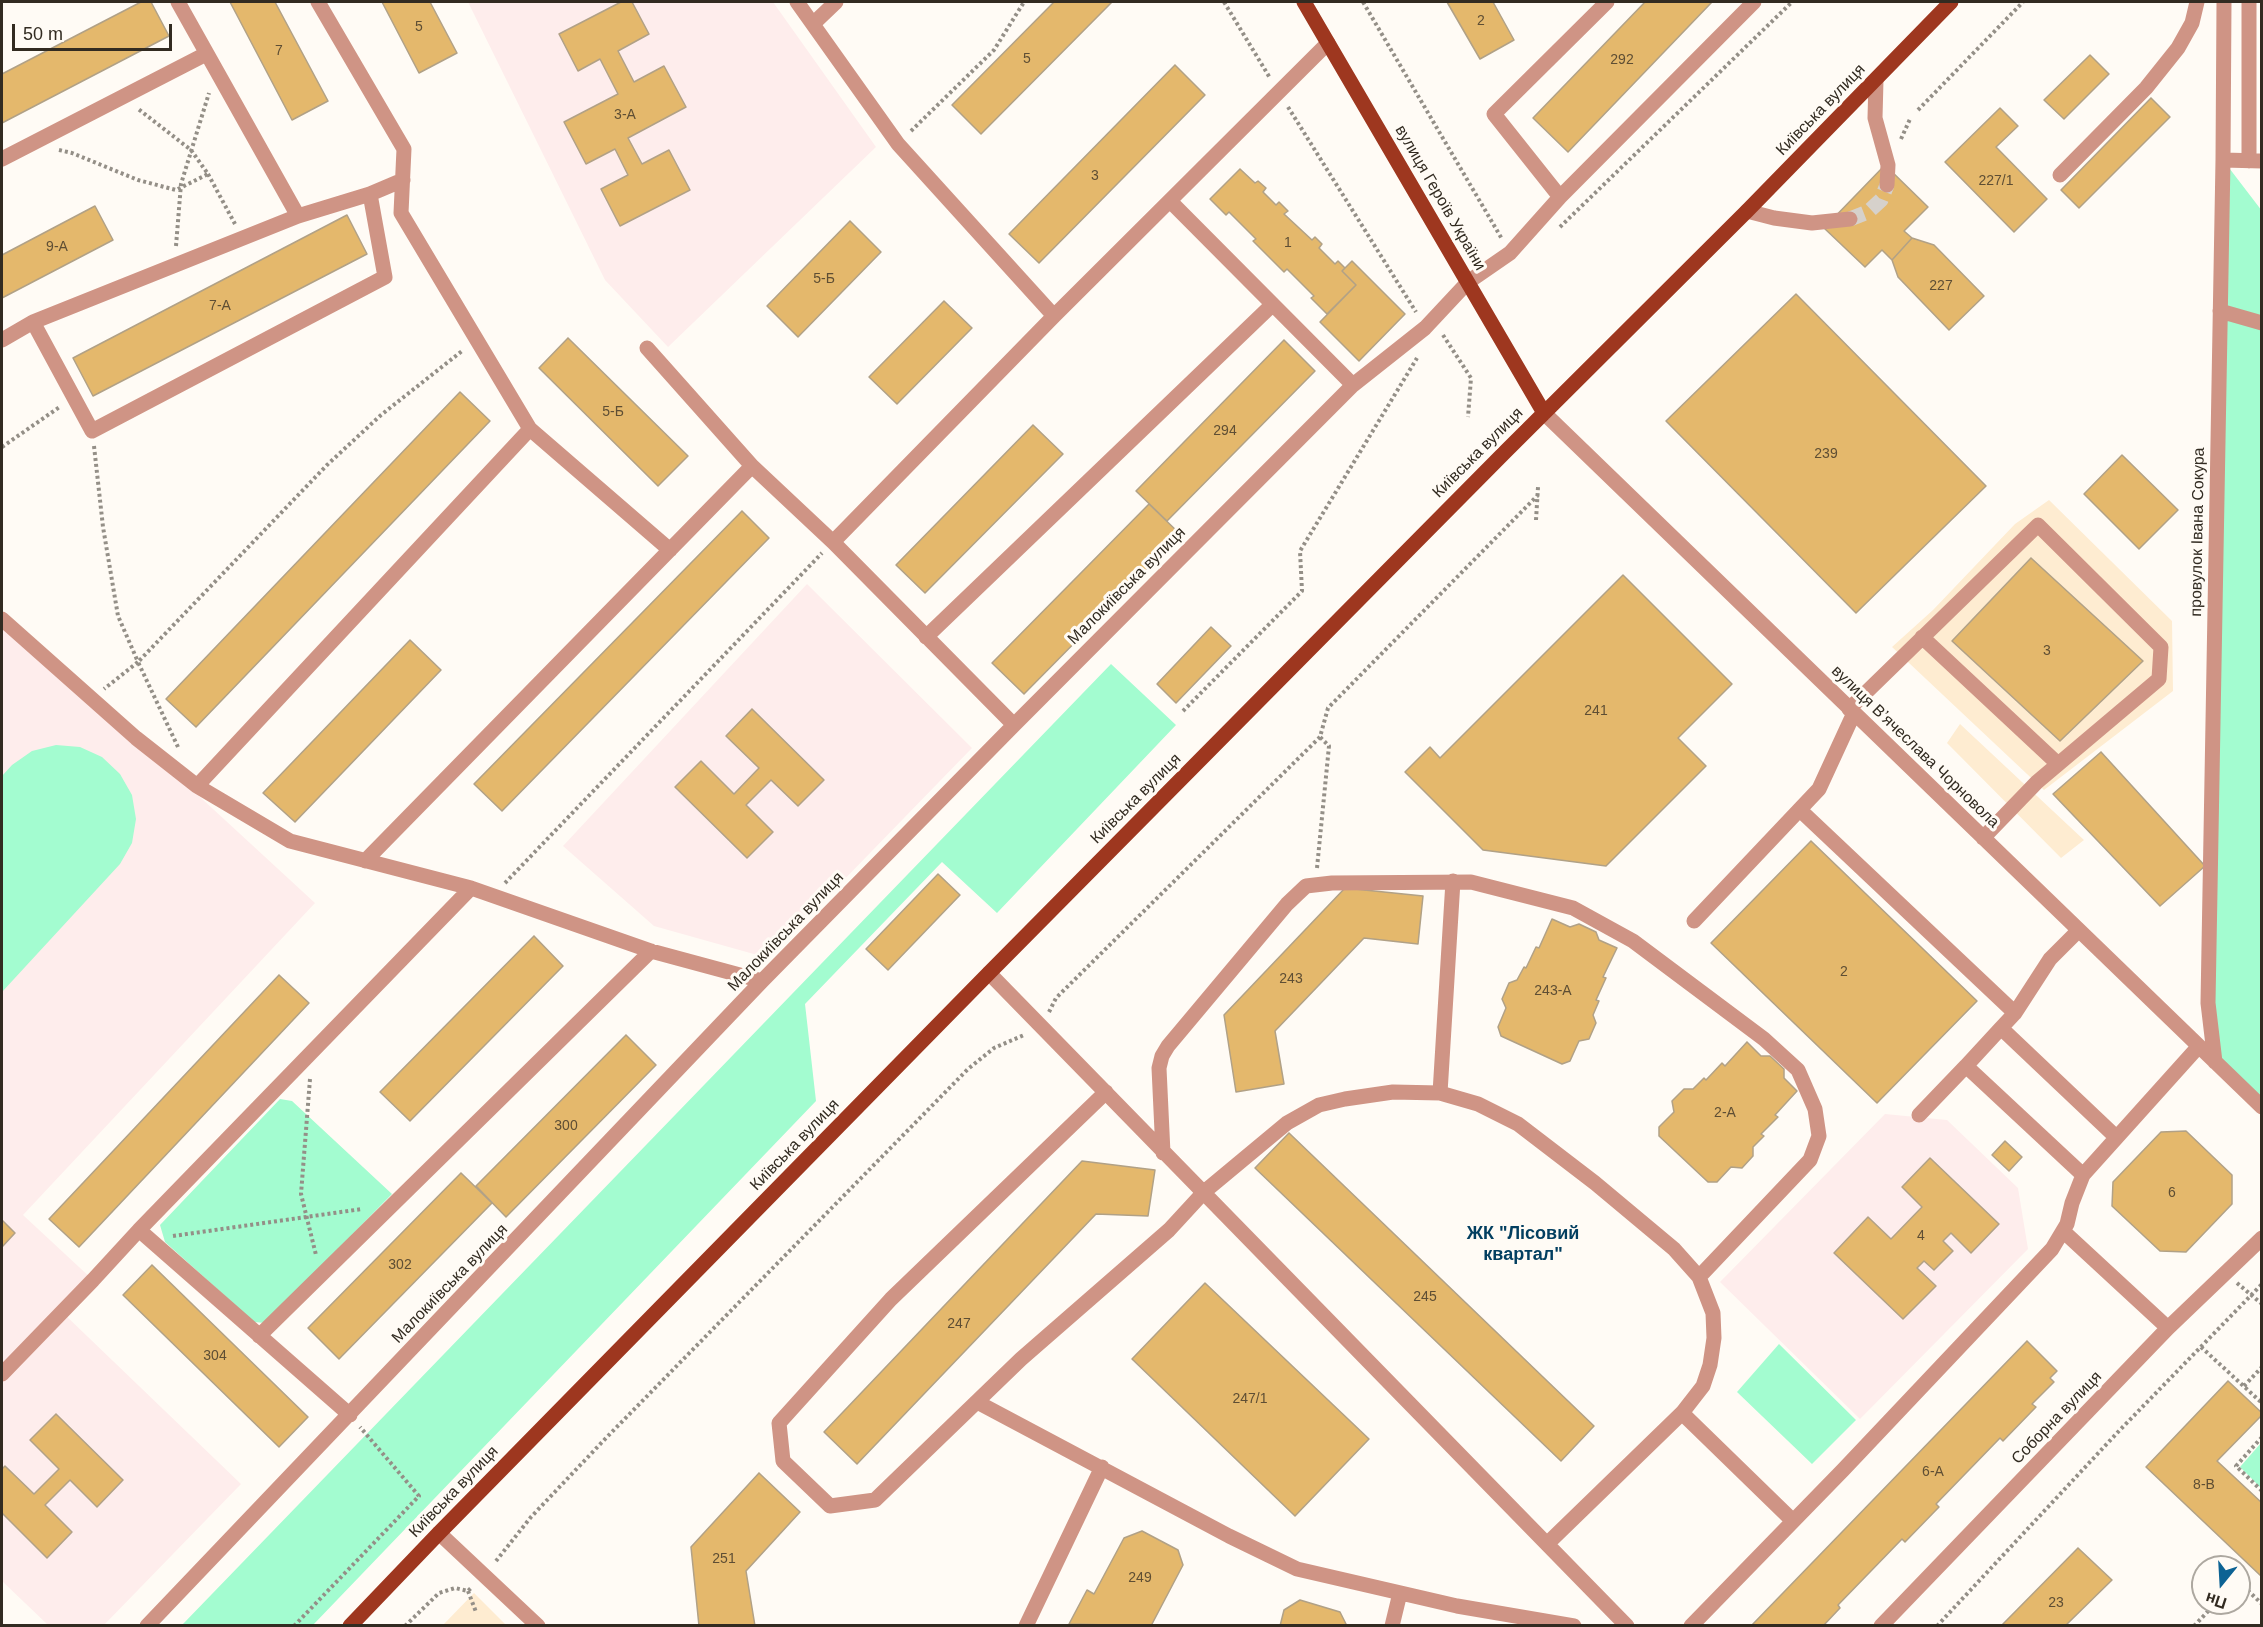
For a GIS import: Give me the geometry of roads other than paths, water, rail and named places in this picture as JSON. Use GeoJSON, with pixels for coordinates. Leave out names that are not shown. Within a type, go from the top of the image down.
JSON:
{"type":"FeatureCollection","features":[{"type":"Feature","properties":{"kind":"main road","name":"вулиця Героїв України"},"geometry":{"type":"LineString","coordinates":[[1304,2],[1544,413]]}},
{"type":"Feature","properties":{"kind":"main road","name":"Київська вулиця"},"geometry":{"type":"LineString","coordinates":[[350,1626],[988,973],[1747,211],[1951,2]]}},
{"type":"Feature","properties":{"kind":"street"},"geometry":{"type":"LineString","coordinates":[[178,2],[298,216]]}},
{"type":"Feature","properties":{"kind":"street"},"geometry":{"type":"LineString","coordinates":[[318,2],[404,149],[401,213],[530,429],[670,550]]}},
{"type":"Feature","properties":{"kind":"street"},"geometry":{"type":"LineString","coordinates":[[797,2],[898,144],[1054,316]]}},
{"type":"Feature","properties":{"kind":"street"},"geometry":{"type":"LineString","coordinates":[[814,23],[836,2]]}},
{"type":"Feature","properties":{"kind":"street"},"geometry":{"type":"LineString","coordinates":[[1560,197],[1494,114],[1607,2]]}},
{"type":"Feature","properties":{"kind":"street","name":"Малокиївська вулиця"},"geometry":{"type":"LineString","coordinates":[[147,1626],[762,981],[1014,725],[1353,385],[1425,328],[1468,282],[1510,253],[1560,197],[1754,2]]}},
{"type":"Feature","properties":{"kind":"street"},"geometry":{"type":"LineString","coordinates":[[2060,175],[2146,88],[2178,48],[2192,24],[2197,2]]}},
{"type":"Feature","properties":{"kind":"street","name":"провулок Івана Сокура"},"geometry":{"type":"LineString","coordinates":[[2215,1062],[2208,1003],[2224,2]]}},
{"type":"Feature","properties":{"kind":"street"},"geometry":{"type":"LineString","coordinates":[[2223,160],[2255,161],[2249,2]]}},
{"type":"Feature","properties":{"kind":"street"},"geometry":{"type":"LineString","coordinates":[[833,542],[1054,316],[1328,43]]}},
{"type":"Feature","properties":{"kind":"street"},"geometry":{"type":"LineString","coordinates":[[2,159],[206,54]]}},
{"type":"Feature","properties":{"kind":"street"},"geometry":{"type":"LineString","coordinates":[[1876,80],[1875,118],[1888,165],[1887,185]]}},
{"type":"Feature","properties":{"kind":"street"},"geometry":{"type":"LineString","coordinates":[[2,340],[33,322],[174,265],[298,216],[370,194],[403,180]]}},
{"type":"Feature","properties":{"kind":"street"},"geometry":{"type":"LineString","coordinates":[[33,322],[92,431],[385,276],[370,194]]}},
{"type":"Feature","properties":{"kind":"street"},"geometry":{"type":"LineString","coordinates":[[1170,201],[1353,385]]}},
{"type":"Feature","properties":{"kind":"street"},"geometry":{"type":"LineString","coordinates":[[1747,211],[1774,218],[1812,223],[1850,219]]}},
{"type":"Feature","properties":{"kind":"street"},"geometry":{"type":"LineString","coordinates":[[926,638],[1272,305]]}},
{"type":"Feature","properties":{"kind":"street"},"geometry":{"type":"LineString","coordinates":[[2220,311],[2262,323]]}},
{"type":"Feature","properties":{"kind":"street"},"geometry":{"type":"LineString","coordinates":[[647,348],[752,466],[833,542],[1014,725]]}},
{"type":"Feature","properties":{"kind":"street","name":"вулиця Вʼячеслава Чорновола"},"geometry":{"type":"LineString","coordinates":[[1544,413],[2262,1107]]}},
{"type":"Feature","properties":{"kind":"street"},"geometry":{"type":"LineString","coordinates":[[197,786],[530,429]]}},
{"type":"Feature","properties":{"kind":"street"},"geometry":{"type":"LineString","coordinates":[[365,861],[752,466]]}},
{"type":"Feature","properties":{"kind":"street"},"geometry":{"type":"LineString","coordinates":[[1694,921],[1819,789],[1851,710],[1922,637],[2038,525],[2161,648],[2159,679],[2037,782],[1983,838]]}},
{"type":"Feature","properties":{"kind":"street"},"geometry":{"type":"LineString","coordinates":[[2,619],[136,738],[197,786],[290,841],[471,888],[651,951],[762,981]]}},
{"type":"Feature","properties":{"kind":"street"},"geometry":{"type":"LineString","coordinates":[[1922,637],[2058,764]]}},
{"type":"Feature","properties":{"kind":"street"},"geometry":{"type":"LineString","coordinates":[[1800,810],[2015,1013]]}},
{"type":"Feature","properties":{"kind":"street"},"geometry":{"type":"LineString","coordinates":[[1440,1093],[1453,881]]}},
{"type":"Feature","properties":{"kind":"street"},"geometry":{"type":"LineString","coordinates":[[1163,1153],[1159,1068],[1162,1056],[1287,904],[1306,886],[1332,883],[1472,882],[1573,908],[1633,941],[1764,1039],[1798,1070],[1815,1109],[1819,1136],[1810,1160],[1699,1277]]}},
{"type":"Feature","properties":{"kind":"street"},"geometry":{"type":"LineString","coordinates":[[2,1374],[144,1235],[312,1051],[471,888]]}},
{"type":"Feature","properties":{"kind":"street"},"geometry":{"type":"LineString","coordinates":[[1919,1115],[2015,1013],[2050,959],[2079,930]]}},
{"type":"Feature","properties":{"kind":"street"},"geometry":{"type":"LineString","coordinates":[[260,1336],[651,951]]}},
{"type":"Feature","properties":{"kind":"street"},"geometry":{"type":"LineString","coordinates":[[988,973],[1627,1626]]}},
{"type":"Feature","properties":{"kind":"street"},"geometry":{"type":"LineString","coordinates":[[2001,1028],[2116,1137]]}},
{"type":"Feature","properties":{"kind":"street"},"geometry":{"type":"LineString","coordinates":[[1691,1626],[2052,1249],[2067,1224],[2083,1174],[2199,1046]]}},
{"type":"Feature","properties":{"kind":"street"},"geometry":{"type":"LineString","coordinates":[[1966,1066],[2083,1174]]}},
{"type":"Feature","properties":{"kind":"street"},"geometry":{"type":"LineString","coordinates":[[1106,1092],[891,1299],[779,1423],[783,1461],[830,1506],[875,1500],[1021,1359],[1169,1230],[1204,1192],[1287,1124],[1318,1105],[1345,1099],[1393,1092],[1440,1093],[1478,1104],[1518,1124],[1595,1183],[1674,1248],[1699,1277],[1713,1313],[1714,1338],[1710,1365],[1702,1386],[1682,1413],[1547,1544]]}},
{"type":"Feature","properties":{"kind":"street"},"geometry":{"type":"LineString","coordinates":[[2063,1231],[2168,1328]]}},
{"type":"Feature","properties":{"kind":"street"},"geometry":{"type":"LineString","coordinates":[[144,1235],[350,1415]]}},
{"type":"Feature","properties":{"kind":"street","name":"Соборна вулиця"},"geometry":{"type":"LineString","coordinates":[[1881,1626],[2168,1328],[2262,1238]]}},
{"type":"Feature","properties":{"kind":"street"},"geometry":{"type":"LineString","coordinates":[[977,1402],[1229,1536],[1297,1569],[1456,1606],[1574,1626]]}},
{"type":"Feature","properties":{"kind":"street"},"geometry":{"type":"LineString","coordinates":[[1682,1413],[1793,1521]]}},
{"type":"Feature","properties":{"kind":"street"},"geometry":{"type":"LineString","coordinates":[[1026,1626],[1102,1467]]}},
{"type":"Feature","properties":{"kind":"street"},"geometry":{"type":"LineString","coordinates":[[439,1533],[538,1626]]}},
{"type":"Feature","properties":{"kind":"street"},"geometry":{"type":"LineString","coordinates":[[1392,1626],[1400,1593]]}},
{"type":"Feature","properties":{"kind":"tunnel"},"geometry":{"type":"LineString","coordinates":[[1850,219],[1868,212],[1881,200],[1887,185]]}},
{"type":"Feature","properties":{"kind":"district","name":"ЖК \"Лісовий квартал\""},"geometry":{"type":"Point","coordinates":[1523,1244]}}]}
